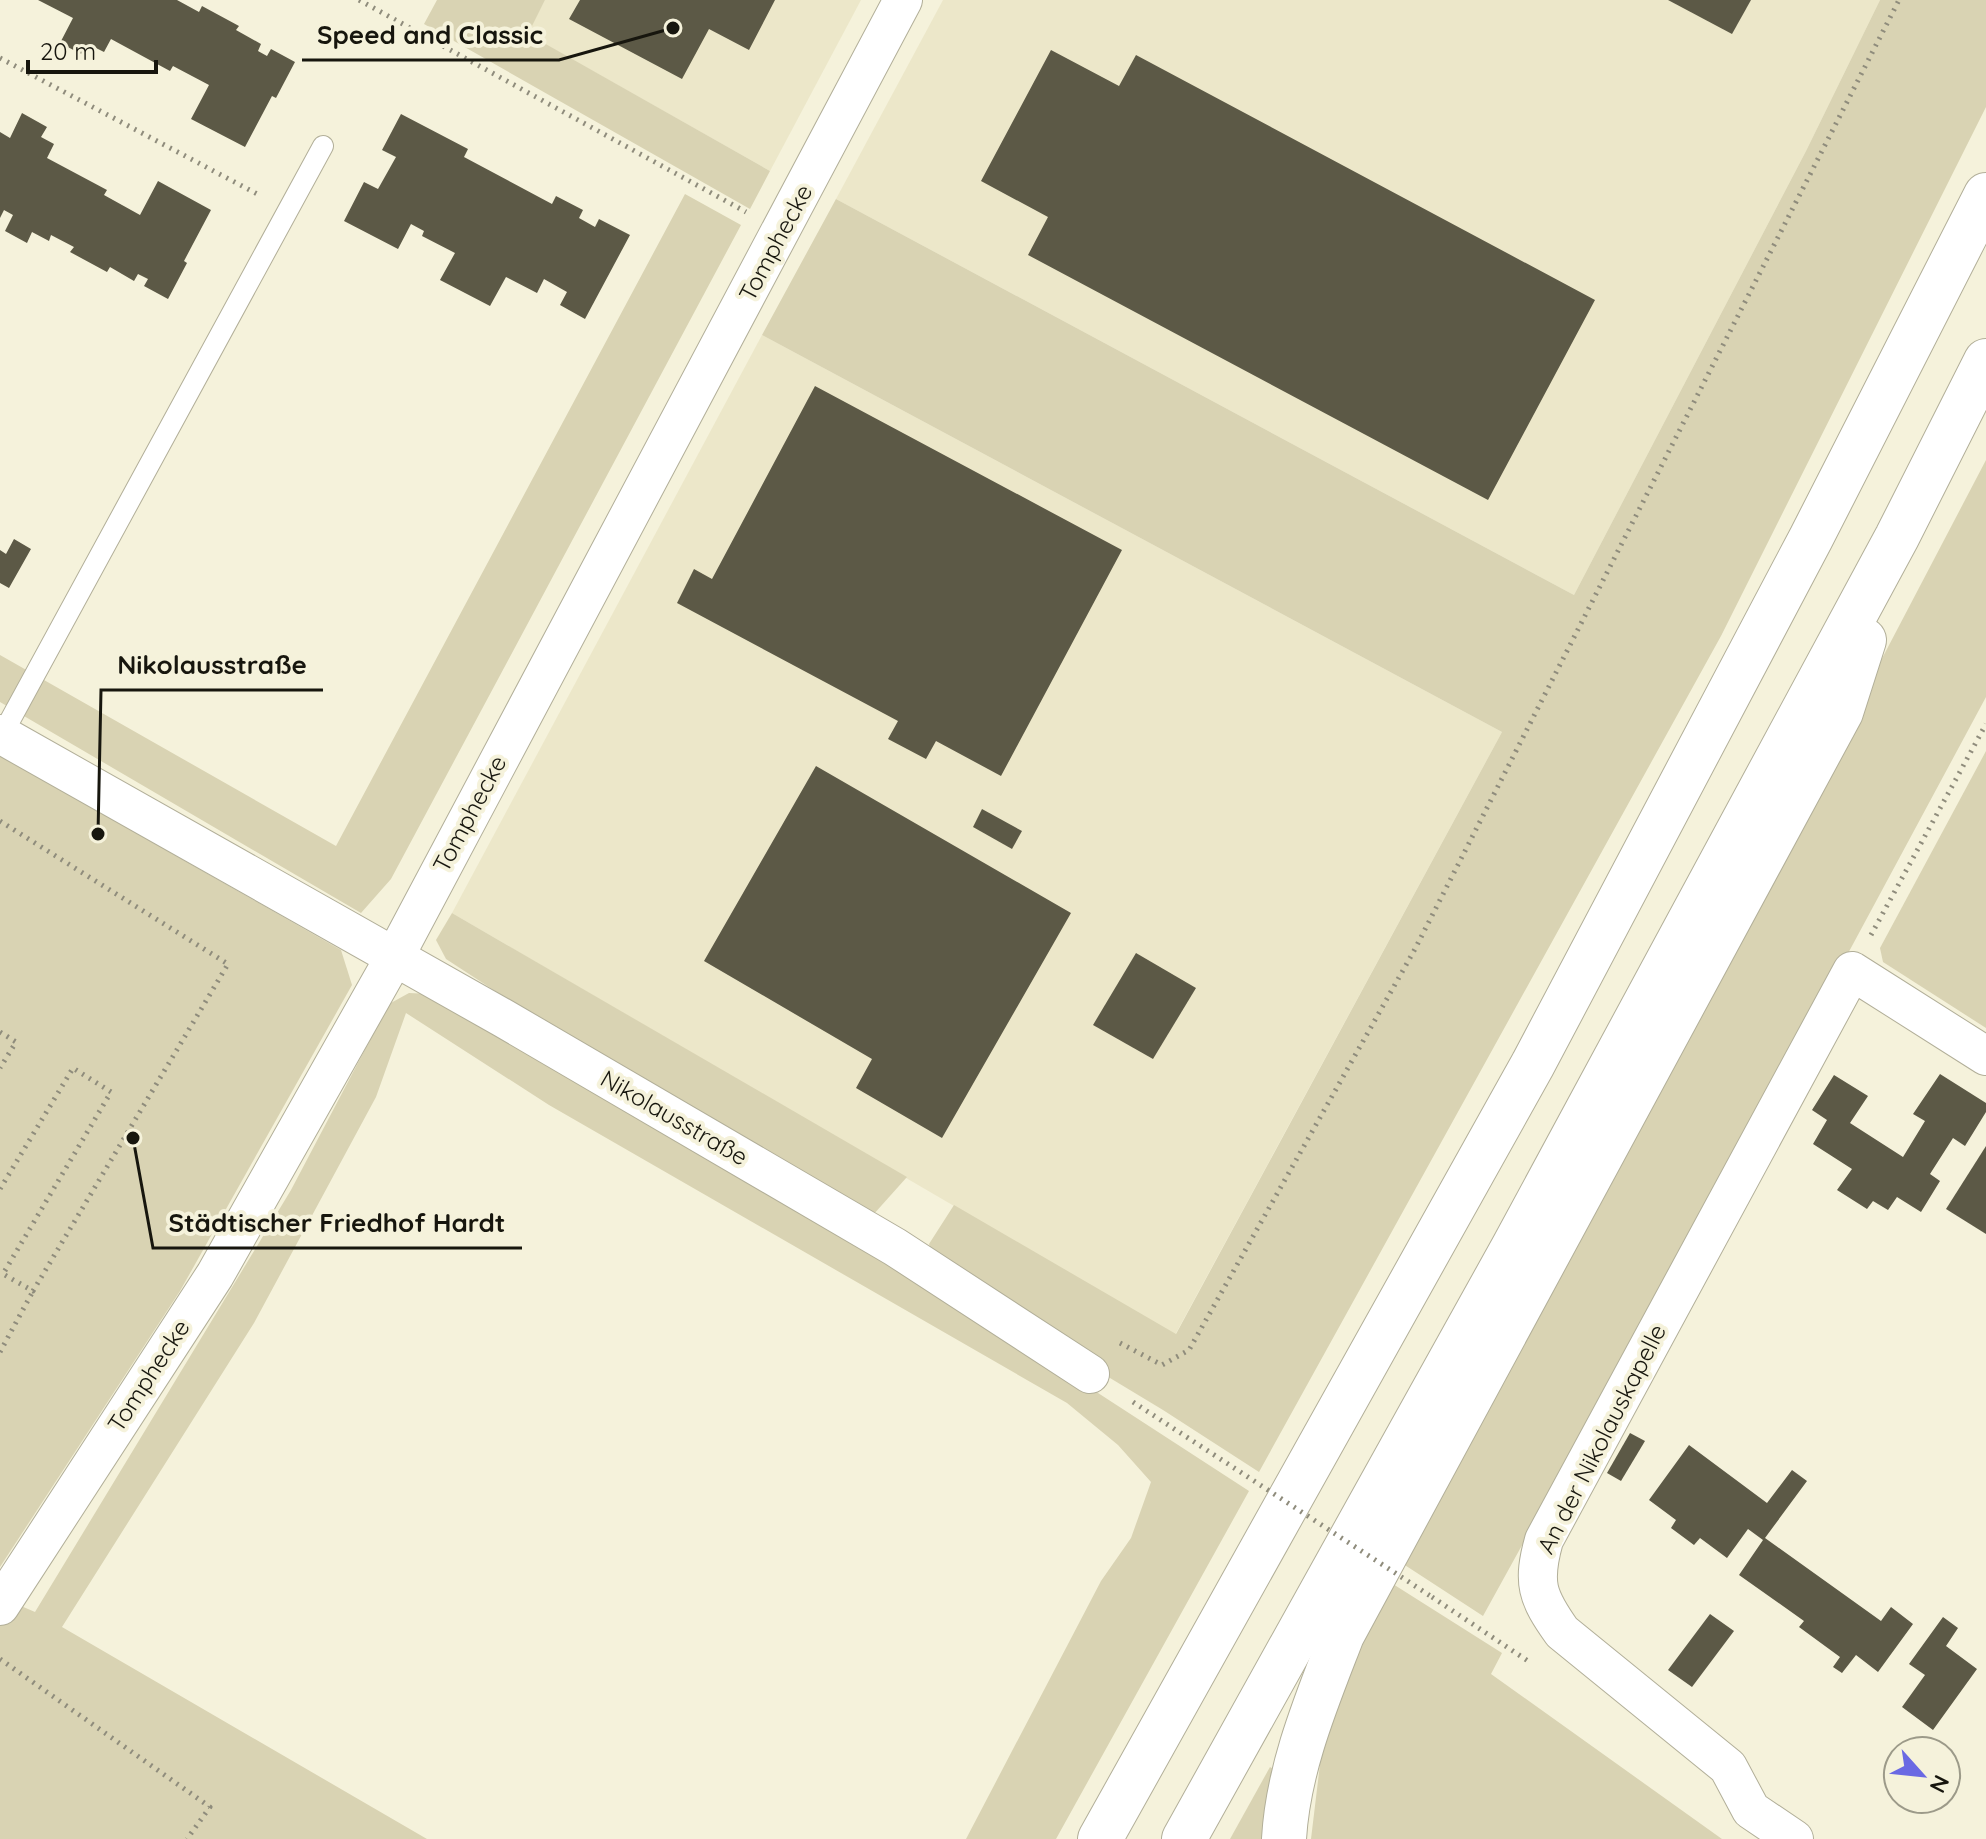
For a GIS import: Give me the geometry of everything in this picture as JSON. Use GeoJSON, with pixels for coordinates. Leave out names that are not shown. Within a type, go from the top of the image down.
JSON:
{"type":"FeatureCollection","features":[{"type":"Feature","properties":{"kind":"highway"},"geometry":{"type":"LineString","coordinates":[[1100,1839],[1533,1064],[1811,538],[1986,195]]}},
{"type":"Feature","properties":{"kind":"highway"},"geometry":{"type":"LineString","coordinates":[[1184,1839],[1522,1232],[1897,537],[1986,361]]}},
{"type":"Feature","properties":{"kind":"highway"},"geometry":{"type":"LineString","coordinates":[[1284,1839],[1285,1815],[1306,1731],[1342,1635],[1841,712],[1897,537]]}},
{"type":"Feature","properties":{"kind":"street","name":"Tomphecke"},"geometry":{"type":"LineString","coordinates":[[0,1606],[215,1275],[394,958],[903,0]]}},
{"type":"Feature","properties":{"kind":"street","name":"Nikolausstraße"},"geometry":{"type":"LineString","coordinates":[[1,734],[503,1018],[895,1247],[1090,1374]]}},
{"type":"Feature","properties":{"kind":"street"},"geometry":{"type":"LineString","coordinates":[[1852,971],[1986,1056]]}},
{"type":"Feature","properties":{"kind":"street","name":"An der Nikolauskapelle"},"geometry":{"type":"LineString","coordinates":[[1794,1839],[1751,1810],[1728,1767],[1562,1632],[1542,1604],[1537,1567],[1544,1540],[1852,971]]}},
{"type":"Feature","properties":{"kind":"lane"},"geometry":{"type":"LineString","coordinates":[[1,734],[323,146]]}},
{"type":"Feature","properties":{"kind":"path"},"geometry":{"type":"LineString","coordinates":[[359,0],[782,232]]}},
{"type":"Feature","properties":{"kind":"path"},"geometry":{"type":"LineString","coordinates":[[1109,1337],[1162,1365],[1189,1350],[1415,949],[1899,0]]}},
{"type":"Feature","properties":{"kind":"path"},"geometry":{"type":"LineString","coordinates":[[0,58],[287,210]]}},
{"type":"Feature","properties":{"kind":"path"},"geometry":{"type":"LineString","coordinates":[[1852,971],[1986,724]]}},
{"type":"Feature","properties":{"kind":"path"},"geometry":{"type":"LineString","coordinates":[[0,821],[228,964],[33,1291],[0,1352]]}},
{"type":"Feature","properties":{"kind":"path"},"geometry":{"type":"LineString","coordinates":[[0,1032],[16,1042],[0,1068]]}},
{"type":"Feature","properties":{"kind":"path"},"geometry":{"type":"LineString","coordinates":[[0,1189],[73,1068],[111,1092],[2,1273],[33,1291]]}},
{"type":"Feature","properties":{"kind":"path"},"geometry":{"type":"LineString","coordinates":[[1133,1402],[1432,1597]]}},
{"type":"Feature","properties":{"kind":"path"},"geometry":{"type":"LineString","coordinates":[[0,1659],[210,1807],[187,1839]]}},
{"type":"Feature","properties":{"kind":"shaded area"},"geometry":{"type":"Polygon","coordinates":[[[437,0],[545,0],[528,34],[770,171],[750,209],[424,24],[437,0]]]}},
{"type":"Feature","properties":{"kind":"shaded area"},"geometry":{"type":"Polygon","coordinates":[[[545,0],[861,0],[770,171],[527,34],[545,0]]]}},
{"type":"Feature","properties":{"kind":"shaded area"},"geometry":{"type":"Polygon","coordinates":[[[943,0],[1880,0],[1806,151],[1574,595],[836,199],[943,0]]]}},
{"type":"Feature","properties":{"kind":"shaded area"},"geometry":{"type":"Polygon","coordinates":[[[1880,0],[1986,0],[1986,107],[1721,636],[1259,1472],[938,1274],[929,1244],[954,1205],[1176,1334],[1502,732],[762,335],[836,199],[1574,595],[1806,151],[1880,0]]]}},
{"type":"Feature","properties":{"kind":"shaded area"},"geometry":{"type":"Polygon","coordinates":[[[685,194],[741,225],[391,879],[361,913],[0,702],[0,655],[336,846],[685,194]]]}},
{"type":"Feature","properties":{"kind":"shaded area"},"geometry":{"type":"Polygon","coordinates":[[[762,335],[1502,732],[1175,1335],[452,913],[762,335]]]}},
{"type":"Feature","properties":{"kind":"shaded area"},"geometry":{"type":"Polygon","coordinates":[[[1986,460],[1986,697],[1483,1616],[1394,1558],[1756,899],[1986,460]]]}},
{"type":"Feature","properties":{"kind":"shaded area"},"geometry":{"type":"Polygon","coordinates":[[[1986,751],[1986,1028],[1883,962],[1880,948],[1986,751]]]}},
{"type":"Feature","properties":{"kind":"shaded area"},"geometry":{"type":"Polygon","coordinates":[[[0,755],[341,950],[352,985],[180,1291],[0,1567],[0,755]]]}},
{"type":"Feature","properties":{"kind":"shaded area"},"geometry":{"type":"Polygon","coordinates":[[[452,913],[907,1177],[873,1215],[512,1002],[446,959],[436,940],[452,913]]]}},
{"type":"Feature","properties":{"kind":"shaded area"},"geometry":{"type":"Polygon","coordinates":[[[409,993],[431,994],[933,1286],[1249,1491],[1056,1839],[966,1839],[1101,1581],[1131,1538],[1151,1482],[1118,1445],[1067,1403],[549,1105],[406,1013],[376,1097],[254,1323],[62,1627],[427,1839],[0,1839],[0,1597],[35,1612],[291,1190],[389,1004],[409,993]]]}},
{"type":"Feature","properties":{"kind":"shaded area"},"geometry":{"type":"Polygon","coordinates":[[[1385,1579],[1502,1653],[1491,1674],[1722,1839],[1311,1839],[1324,1731],[1385,1579]]]}},
{"type":"Feature","properties":{"kind":"shaded area"},"geometry":{"type":"Polygon","coordinates":[[[1270,1767],[1275,1770],[1272,1839],[1230,1839],[1270,1767]]]}},
{"type":"Feature","properties":{"kind":"building"},"geometry":{"type":"Polygon","coordinates":[[[38,0],[177,0],[199,12],[202,6],[239,26],[236,30],[261,44],[258,51],[267,56],[271,49],[295,62],[276,98],[272,96],[245,147],[191,119],[209,85],[173,66],[170,71],[111,39],[104,52],[90,45],[85,56],[60,43],[73,18],[38,0]]]}},
{"type":"Feature","properties":{"kind":"building"},"geometry":{"type":"Polygon","coordinates":[[[580,0],[775,0],[749,50],[709,29],[682,79],[569,19],[580,0]]]}},
{"type":"Feature","properties":{"kind":"building"},"geometry":{"type":"Polygon","coordinates":[[[1668,0],[1751,0],[1732,34],[1668,0]]]}},
{"type":"Feature","properties":{"kind":"building"},"geometry":{"type":"Polygon","coordinates":[[[1051,50],[1119,86],[1136,55],[1595,300],[1488,500],[1028,255],[1048,217],[981,181],[1051,50]]]}},
{"type":"Feature","properties":{"kind":"building"},"geometry":{"type":"Polygon","coordinates":[[[22,113],[47,127],[41,137],[54,144],[47,158],[107,190],[104,195],[140,215],[158,181],[211,210],[168,299],[144,286],[148,279],[138,274],[134,281],[110,267],[107,272],[70,252],[74,247],[51,235],[49,241],[32,232],[27,243],[5,231],[13,215],[4,210],[0,218],[0,132],[10,138],[22,113]]]}},
{"type":"Feature","properties":{"kind":"building"},"geometry":{"type":"Polygon","coordinates":[[[401,114],[468,149],[464,157],[552,204],[556,196],[583,210],[579,218],[595,227],[599,219],[630,235],[585,319],[560,305],[567,292],[544,279],[537,293],[506,277],[490,306],[440,280],[455,253],[422,236],[424,231],[411,224],[398,249],[344,221],[364,182],[378,189],[396,157],[382,150],[401,114]]]}},
{"type":"Feature","properties":{"kind":"building"},"geometry":{"type":"Polygon","coordinates":[[[815,386],[1122,550],[1001,776],[936,741],[926,759],[888,739],[898,721],[677,603],[694,569],[712,579],[815,386]]]}},
{"type":"Feature","properties":{"kind":"building"},"geometry":{"type":"Polygon","coordinates":[[[14,539],[31,549],[9,588],[0,583],[0,550],[6,554],[14,539]]]}},
{"type":"Feature","properties":{"kind":"building"},"geometry":{"type":"Polygon","coordinates":[[[816,766],[1071,913],[942,1138],[856,1088],[872,1059],[704,961],[816,766]]]}},
{"type":"Feature","properties":{"kind":"building"},"geometry":{"type":"Polygon","coordinates":[[[982,809],[1022,831],[1012,849],[973,827],[982,809]]]}},
{"type":"Feature","properties":{"kind":"building"},"geometry":{"type":"Polygon","coordinates":[[[1136,953],[1196,988],[1153,1059],[1093,1025],[1136,953]]]}},
{"type":"Feature","properties":{"kind":"building"},"geometry":{"type":"Polygon","coordinates":[[[1940,1074],[1986,1103],[1986,1112],[1965,1146],[1953,1138],[1930,1174],[1940,1181],[1921,1212],[1897,1197],[1888,1210],[1873,1201],[1867,1209],[1837,1190],[1852,1169],[1813,1144],[1827,1120],[1812,1110],[1834,1075],[1868,1096],[1850,1123],[1903,1157],[1925,1121],[1913,1114],[1940,1074]]]}},
{"type":"Feature","properties":{"kind":"building"},"geometry":{"type":"Polygon","coordinates":[[[1986,1146],[1986,1234],[1946,1209],[1986,1146]]]}},
{"type":"Feature","properties":{"kind":"building"},"geometry":{"type":"Polygon","coordinates":[[[1630,1433],[1645,1441],[1621,1481],[1607,1473],[1630,1433]]]}},
{"type":"Feature","properties":{"kind":"building"},"geometry":{"type":"Polygon","coordinates":[[[1689,1445],[1767,1503],[1792,1470],[1807,1481],[1765,1538],[1881,1621],[1891,1607],[1913,1624],[1878,1672],[1856,1655],[1842,1673],[1833,1667],[1840,1657],[1799,1627],[1804,1621],[1739,1575],[1763,1540],[1748,1529],[1727,1558],[1700,1538],[1694,1545],[1671,1528],[1676,1520],[1649,1500],[1689,1445]]]}},
{"type":"Feature","properties":{"kind":"building"},"geometry":{"type":"Polygon","coordinates":[[[1710,1614],[1734,1631],[1692,1687],[1668,1670],[1710,1614]]]}},
{"type":"Feature","properties":{"kind":"building"},"geometry":{"type":"Polygon","coordinates":[[[1943,1617],[1958,1628],[1946,1646],[1977,1669],[1933,1730],[1902,1707],[1925,1675],[1909,1664],[1943,1617]]]}},
{"type":"Feature","properties":{"kind":"place","name":"Speed and Classic"},"geometry":{"type":"Point","coordinates":[673,28]}},
{"type":"Feature","properties":{"kind":"place","name":"Nikolausstraße"},"geometry":{"type":"Point","coordinates":[98,834]}},
{"type":"Feature","properties":{"kind":"place","name":"Städtischer Friedhof Hardt"},"geometry":{"type":"Point","coordinates":[133,1138]}}]}
